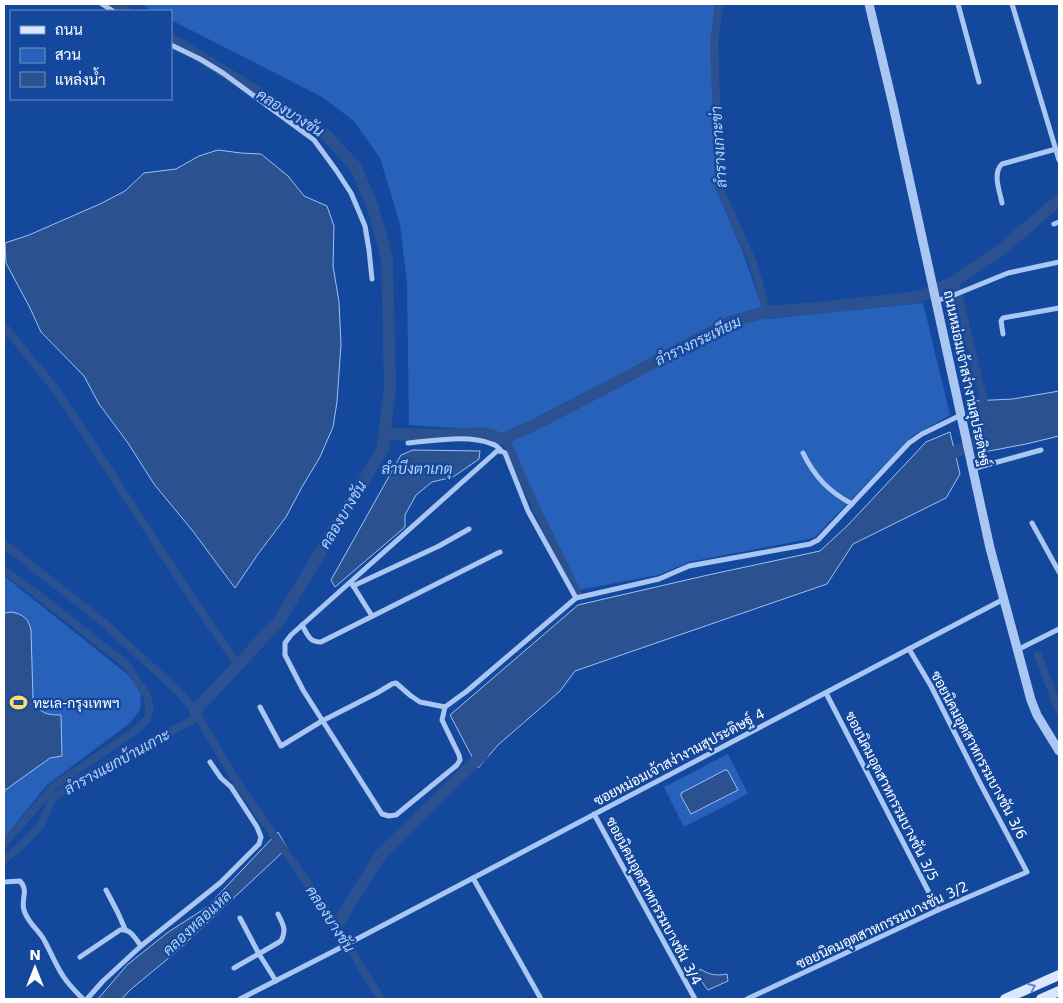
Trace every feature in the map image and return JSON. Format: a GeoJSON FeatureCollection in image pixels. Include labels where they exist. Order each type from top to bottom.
{"type":"FeatureCollection","features":[{"type":"Feature","properties":{"kind":"main road"},"geometry":{"type":"LineString","coordinates":[[1005,999],[1059,975]]}},
{"type":"Feature","properties":{"kind":"main road"},"geometry":{"type":"LineString","coordinates":[[1041,999],[1059,991]]}},
{"type":"Feature","properties":{"kind":"street","name":"ถนนหม่อมเจ้าสง่างามสุประดิษฐ์"},"geometry":{"type":"LineString","coordinates":[[869,4],[990,548],[1031,700],[1037,716],[1059,751]]}},
{"type":"Feature","properties":{"kind":"street"},"geometry":{"type":"LineString","coordinates":[[958,4],[979,82]]}},
{"type":"Feature","properties":{"kind":"street"},"geometry":{"type":"LineString","coordinates":[[1012,4],[1059,160]]}},
{"type":"Feature","properties":{"kind":"street"},"geometry":{"type":"LineString","coordinates":[[172,45],[223,73],[314,140],[351,193],[360,214],[365,226],[372,279]]}},
{"type":"Feature","properties":{"kind":"street"},"geometry":{"type":"LineString","coordinates":[[1002,203],[997,173],[998,168],[1002,164],[1056,149]]}},
{"type":"Feature","properties":{"kind":"street"},"geometry":{"type":"LineString","coordinates":[[935,299],[954,295],[1008,273],[1059,262]]}},
{"type":"Feature","properties":{"kind":"street"},"geometry":{"type":"LineString","coordinates":[[1003,334],[1000,321],[1003,318],[1059,308]]}},
{"type":"Feature","properties":{"kind":"street"},"geometry":{"type":"LineString","coordinates":[[501,451],[497,451],[482,464],[285,643],[285,655],[303,690],[382,814],[396,815],[460,760],[442,720],[445,707],[467,691],[576,598],[659,579],[689,566],[810,544],[818,540],[909,443],[922,434],[961,415]]}},
{"type":"Feature","properties":{"kind":"street"},"geometry":{"type":"LineString","coordinates":[[408,443],[461,439],[477,440],[496,446],[505,454],[528,511],[576,598]]}},
{"type":"Feature","properties":{"kind":"street"},"geometry":{"type":"LineString","coordinates":[[972,466],[1041,450]]}},
{"type":"Feature","properties":{"kind":"street"},"geometry":{"type":"LineString","coordinates":[[803,453],[824,484],[838,496],[852,504]]}},
{"type":"Feature","properties":{"kind":"street"},"geometry":{"type":"LineString","coordinates":[[1032,523],[1059,572]]}},
{"type":"Feature","properties":{"kind":"street"},"geometry":{"type":"LineString","coordinates":[[352,584],[439,546],[469,529]]}},
{"type":"Feature","properties":{"kind":"street"},"geometry":{"type":"LineString","coordinates":[[302,626],[311,640],[321,642],[500,552]]}},
{"type":"Feature","properties":{"kind":"street"},"geometry":{"type":"LineString","coordinates":[[352,584],[372,616]]}},
{"type":"Feature","properties":{"kind":"street","name":"ซอยหม่อมเจ้าสง่างามสุประดิษฐ์ 4"},"geometry":{"type":"LineString","coordinates":[[240,999],[1004,599]]}},
{"type":"Feature","properties":{"kind":"street"},"geometry":{"type":"LineString","coordinates":[[1017,650],[1059,629]]}},
{"type":"Feature","properties":{"kind":"street","name":"ซอยนิคมอุตสาหกรรมบางชัน 3/6"},"geometry":{"type":"LineString","coordinates":[[909,649],[931,686],[1027,872]]}},
{"type":"Feature","properties":{"kind":"street"},"geometry":{"type":"LineString","coordinates":[[260,707],[281,746],[322,721],[396,683],[420,702],[445,707]]}},
{"type":"Feature","properties":{"kind":"street","name":"ซอยนิคมอุตสาหกรรมบางชัน 3/5"},"geometry":{"type":"LineString","coordinates":[[826,693],[938,910]]}},
{"type":"Feature","properties":{"kind":"street"},"geometry":{"type":"LineString","coordinates":[[88,999],[103,981],[141,946],[220,884],[259,844],[261,837],[257,827],[230,787],[210,762]]}},
{"type":"Feature","properties":{"kind":"street","name":"ซอยนิคมอุตสาหกรรมบางชัน 3/4"},"geometry":{"type":"LineString","coordinates":[[594,814],[694,999]]}},
{"type":"Feature","properties":{"kind":"street","name":"ซอยนิคมอุตสาหกรรมบางชัน 3/2"},"geometry":{"type":"LineString","coordinates":[[747,999],[938,910],[1027,872]]}},
{"type":"Feature","properties":{"kind":"street"},"geometry":{"type":"LineString","coordinates":[[473,878],[541,999]]}},
{"type":"Feature","properties":{"kind":"street"},"geometry":{"type":"LineString","coordinates":[[4,882],[20,881],[23,884],[25,888],[22,901],[24,912],[42,937],[64,977],[83,999]]}},
{"type":"Feature","properties":{"kind":"street"},"geometry":{"type":"LineString","coordinates":[[106,890],[125,929],[141,946]]}},
{"type":"Feature","properties":{"kind":"street"},"geometry":{"type":"LineString","coordinates":[[234,968],[282,941],[284,929],[278,914]]}},
{"type":"Feature","properties":{"kind":"street"},"geometry":{"type":"LineString","coordinates":[[240,918],[276,981]]}},
{"type":"Feature","properties":{"kind":"street"},"geometry":{"type":"LineString","coordinates":[[80,957],[120,930],[125,929]]}},
{"type":"Feature","properties":{"kind":"green space"},"geometry":{"type":"Polygon","coordinates":[[[715,4],[711,42],[714,91],[715,187],[742,250],[766,319],[923,303],[950,415],[911,437],[814,538],[689,562],[658,575],[574,591],[527,494],[506,444],[487,430],[409,425],[407,284],[400,224],[380,158],[354,121],[322,97],[172,21],[172,10],[152,10],[142,5],[715,4]]]}},
{"type":"Feature","properties":{"kind":"green space"},"geometry":{"type":"Polygon","coordinates":[[[4,576],[127,674],[141,691],[140,710],[130,723],[47,785],[4,838],[4,576]]]}},
{"type":"Feature","properties":{"kind":"green space"},"geometry":{"type":"Polygon","coordinates":[[[728,754],[748,794],[684,827],[664,787],[728,754]],[[728,771],[692,813],[738,790],[728,771]]]}},
{"type":"Feature","properties":{"kind":"water"},"geometry":{"type":"Polygon","coordinates":[[[218,150],[261,154],[288,176],[304,196],[327,206],[334,226],[333,266],[339,302],[341,344],[337,402],[333,427],[320,457],[286,517],[235,588],[192,530],[154,484],[128,443],[99,404],[84,376],[41,332],[6,263],[5,243],[29,235],[100,204],[125,191],[144,173],[176,169],[199,156],[218,150]]]}},
{"type":"Feature","properties":{"kind":"water"},"geometry":{"type":"Polygon","coordinates":[[[1059,391],[1059,436],[984,452],[972,401],[1013,399],[1059,391]]]}},
{"type":"Feature","properties":{"kind":"water"},"geometry":{"type":"Polygon","coordinates":[[[950,432],[960,474],[946,498],[853,544],[827,584],[575,671],[560,691],[498,745],[478,768],[450,715],[578,605],[820,551],[848,525],[926,442],[950,432]]]}},
{"type":"Feature","properties":{"kind":"water","name":"ลำบึงตาเกตุ"},"geometry":{"type":"Polygon","coordinates":[[[413,450],[480,451],[479,459],[453,477],[432,482],[416,495],[405,515],[405,527],[335,587],[331,580],[401,455],[413,450]]]}},
{"type":"Feature","properties":{"kind":"water","name":"ทะเล-กรุงเทพฯ"},"geometry":{"type":"Polygon","coordinates":[[[4,613],[20,614],[25,618],[31,630],[33,699],[44,712],[61,715],[62,756],[50,758],[4,791],[4,613]]]}},
{"type":"Feature","properties":{"kind":"water"},"geometry":{"type":"Polygon","coordinates":[[[725,770],[728,771],[738,790],[691,814],[681,793],[725,770]]]}},
{"type":"Feature","properties":{"kind":"water","name":"คลองหลอแหล"},"geometry":{"type":"Polygon","coordinates":[[[278,832],[287,848],[176,952],[130,990],[122,999],[98,999],[127,965],[167,933],[207,907],[278,832]]]}},
{"type":"Feature","properties":{"kind":"water"},"geometry":{"type":"Polygon","coordinates":[[[700,969],[707,973],[727,974],[728,981],[708,990],[701,979],[700,969]]]}},
{"type":"Feature","properties":{"kind":"waterway","name":"คลองบางชัน"},"geometry":{"type":"LineString","coordinates":[[112,4],[123,10]]}},
{"type":"Feature","properties":{"kind":"waterway","name":"ลำรางเกาะข่า"},"geometry":{"type":"LineString","coordinates":[[719,4],[714,42],[719,187],[753,263],[767,312]]}},
{"type":"Feature","properties":{"kind":"waterway","name":"คลองบางชัน"},"geometry":{"type":"LineString","coordinates":[[172,40],[326,135],[356,167],[372,205],[387,258],[390,386],[383,448],[279,621],[195,711]]}},
{"type":"Feature","properties":{"kind":"waterway","name":"ลำรางกระเทียม"},"geometry":{"type":"LineString","coordinates":[[384,434],[449,435],[483,433],[506,440],[511,435],[602,390],[732,321],[767,312],[919,297],[955,281],[1002,249],[1059,200]]}},
{"type":"Feature","properties":{"kind":"waterway"},"geometry":{"type":"LineString","coordinates":[[955,281],[986,411]]}},
{"type":"Feature","properties":{"kind":"waterway"},"geometry":{"type":"LineString","coordinates":[[4,326],[56,390],[238,665]]}},
{"type":"Feature","properties":{"kind":"waterway"},"geometry":{"type":"LineString","coordinates":[[940,461],[946,456],[996,434]]}},
{"type":"Feature","properties":{"kind":"waterway"},"geometry":{"type":"LineString","coordinates":[[506,440],[578,594]]}},
{"type":"Feature","properties":{"kind":"waterway","name":"คลองบางชัน"},"geometry":{"type":"LineString","coordinates":[[4,544],[103,622],[179,692],[195,711],[234,778],[331,917],[381,999]]}},
{"type":"Feature","properties":{"kind":"waterway"},"geometry":{"type":"LineString","coordinates":[[4,570],[127,665],[147,696],[150,709],[147,720],[132,733],[55,785],[4,844]]}},
{"type":"Feature","properties":{"kind":"waterway"},"geometry":{"type":"LineString","coordinates":[[1038,655],[1059,710]]}},
{"type":"Feature","properties":{"kind":"waterway","name":"ลำรางแยกบ้านเกาะ"},"geometry":{"type":"LineString","coordinates":[[4,860],[41,825],[52,799],[80,779],[199,717]]}},
{"type":"Feature","properties":{"kind":"waterway"},"geometry":{"type":"LineString","coordinates":[[336,926],[381,854],[482,755],[485,749]]}},
{"type":"Feature","properties":{"kind":"place","name":"ทะเล-กรุงเทพฯ"},"geometry":{"type":"Point","coordinates":[19,703]}}]}
